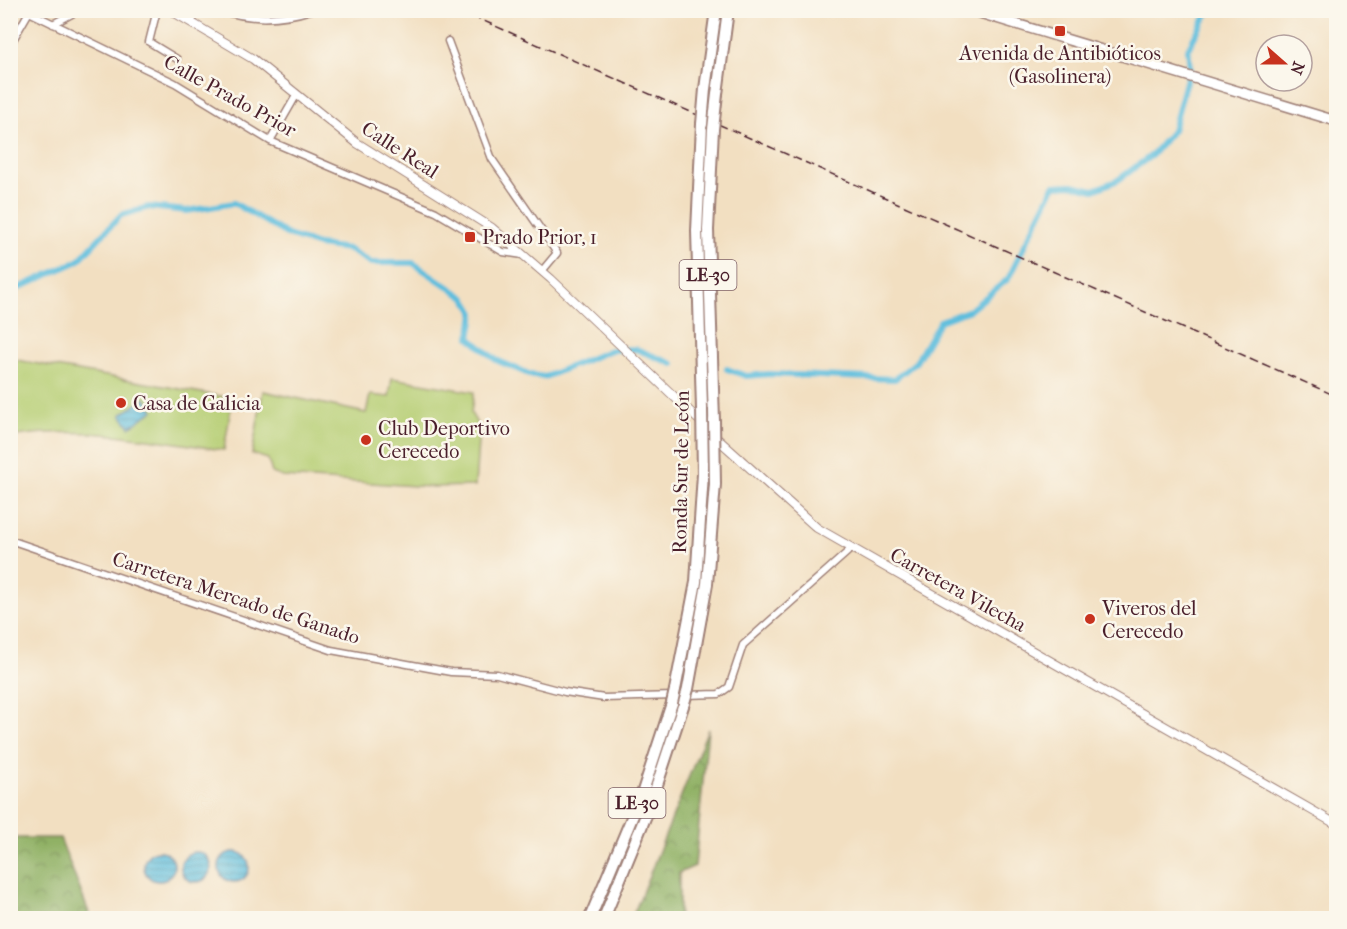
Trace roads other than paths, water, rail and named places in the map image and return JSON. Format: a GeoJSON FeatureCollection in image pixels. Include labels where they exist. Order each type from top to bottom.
{"type":"FeatureCollection","features":[{"type":"Feature","properties":{"kind":"highway","name":"Ronda Sur de León"},"geometry":{"type":"LineString","coordinates":[[588,918],[643,791],[672,703],[696,582],[703,474],[697,231],[705,89],[716,10]]}},
{"type":"Feature","properties":{"kind":"highway","name":"Ronda Sur de León"},"geometry":{"type":"LineString","coordinates":[[604,918],[651,803],[684,703],[707,584],[715,484],[708,230],[713,129],[728,10]]}},
{"type":"Feature","properties":{"kind":"highway"},"geometry":{"type":"LineString","coordinates":[[609,918],[643,834],[651,803]]}},
{"type":"Feature","properties":{"kind":"main road"},"geometry":{"type":"LineString","coordinates":[[970,10],[1336,122]]}},
{"type":"Feature","properties":{"kind":"street"},"geometry":{"type":"LineString","coordinates":[[53,24],[79,10]]}},
{"type":"Feature","properties":{"kind":"street"},"geometry":{"type":"LineString","coordinates":[[157,10],[149,42],[177,59]]}},
{"type":"Feature","properties":{"kind":"street","name":"Calle Real"},"geometry":{"type":"LineString","coordinates":[[170,10],[253,59],[357,143],[504,237],[603,329]]}},
{"type":"Feature","properties":{"kind":"street"},"geometry":{"type":"LineString","coordinates":[[190,22],[200,10]]}},
{"type":"Feature","properties":{"kind":"street"},"geometry":{"type":"LineString","coordinates":[[219,10],[239,17],[284,19],[311,10]]}},
{"type":"Feature","properties":{"kind":"street"},"geometry":{"type":"LineString","coordinates":[[10,45],[27,11]]}},
{"type":"Feature","properties":{"kind":"street","name":"Calle Prado Prior"},"geometry":{"type":"LineString","coordinates":[[27,11],[174,83],[270,141],[410,200],[503,252],[524,255]]}},
{"type":"Feature","properties":{"kind":"street"},"geometry":{"type":"LineString","coordinates":[[448,41],[492,159],[557,253],[542,271]]}},
{"type":"Feature","properties":{"kind":"street"},"geometry":{"type":"LineString","coordinates":[[270,141],[297,94]]}},
{"type":"Feature","properties":{"kind":"street"},"geometry":{"type":"LineString","coordinates":[[484,240],[496,244],[504,237]]}},
{"type":"Feature","properties":{"kind":"street"},"geometry":{"type":"LineString","coordinates":[[503,252],[512,244]]}},
{"type":"Feature","properties":{"kind":"street","name":"Carretera Vilecha"},"geometry":{"type":"LineString","coordinates":[[603,329],[796,513],[851,549],[1336,824]]}},
{"type":"Feature","properties":{"kind":"street","name":"Carretera Mercado de Ganado"},"geometry":{"type":"LineString","coordinates":[[10,540],[331,650],[451,672],[497,674],[565,692],[604,698],[719,694],[729,687],[734,679],[738,655],[743,645],[851,549]]}},
{"type":"Feature","properties":{"kind":"water"},"geometry":{"type":"Polygon","coordinates":[[[145,398],[154,410],[130,427],[121,415],[145,398]]]}},
{"type":"Feature","properties":{"kind":"water"},"geometry":{"type":"Polygon","coordinates":[[[159,851],[170,855],[174,866],[170,877],[159,881],[148,877],[144,866],[148,855],[159,851]]]}},
{"type":"Feature","properties":{"kind":"water"},"geometry":{"type":"Polygon","coordinates":[[[196,852],[207,856],[211,867],[207,878],[196,882],[185,878],[181,867],[185,856],[196,852]]]}},
{"type":"Feature","properties":{"kind":"water"},"geometry":{"type":"Polygon","coordinates":[[[234,852],[245,856],[249,867],[245,878],[234,882],[223,878],[219,867],[223,856],[234,852]]]}},
{"type":"Feature","properties":{"kind":"waterway"},"geometry":{"type":"LineString","coordinates":[[727,369],[746,376],[770,374],[895,379],[916,362],[940,321],[970,310],[1008,279],[1054,186],[1072,185],[1094,190],[1118,180],[1152,155],[1173,130],[1190,67],[1188,49],[1209,10]]}},
{"type":"Feature","properties":{"kind":"waterway"},"geometry":{"type":"LineString","coordinates":[[10,292],[78,261],[121,215],[149,207],[187,211],[234,203],[288,235],[318,245],[348,249],[371,263],[413,263],[465,298],[474,313],[470,338],[496,360],[531,375],[545,377],[611,350],[636,349],[673,364]]}},
{"type":"Feature","properties":{"kind":"railway"},"geometry":{"type":"LineString","coordinates":[[459,10],[1336,396]]}},
{"type":"Feature","properties":{"kind":"place","name":"Avenida de Antibióticos (Gasolinera)"},"geometry":{"type":"Point","coordinates":[1060,31]}},
{"type":"Feature","properties":{"kind":"place","name":"Prado Prior, 1"},"geometry":{"type":"Point","coordinates":[470,237]}},
{"type":"Feature","properties":{"kind":"place","name":"Casa de Galicia"},"geometry":{"type":"Point","coordinates":[121,403]}},
{"type":"Feature","properties":{"kind":"place","name":"Club Deportivo Cerecedo"},"geometry":{"type":"Point","coordinates":[366,440]}},
{"type":"Feature","properties":{"kind":"place","name":"Viveros del Cerecedo"},"geometry":{"type":"Point","coordinates":[1090,619]}}]}
